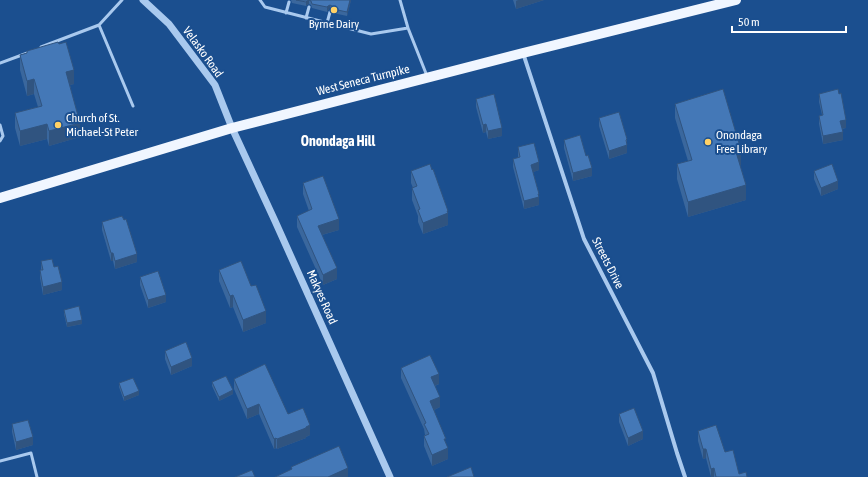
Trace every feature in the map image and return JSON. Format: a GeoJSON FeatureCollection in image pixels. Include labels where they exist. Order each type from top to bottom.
{"type":"FeatureCollection","features":[{"type":"Feature","properties":{"kind":"main road","name":"West Seneca Turnpike"},"geometry":{"type":"LineString","coordinates":[[0,198],[232,128],[427,77],[736,0]]}},
{"type":"Feature","properties":{"kind":"street","name":"Velasko Road"},"geometry":{"type":"LineString","coordinates":[[143,0],[169,24],[215,85],[232,128]]}},
{"type":"Feature","properties":{"kind":"street","name":"Streets Drive"},"geometry":{"type":"LineString","coordinates":[[523,53],[584,239],[653,373],[685,477]]}},
{"type":"Feature","properties":{"kind":"street","name":"Makyes Road"},"geometry":{"type":"LineString","coordinates":[[232,128],[279,228],[390,477]]}},
{"type":"Feature","properties":{"kind":"lane"},"geometry":{"type":"LineString","coordinates":[[0,63],[99,25],[122,0]]}},
{"type":"Feature","properties":{"kind":"lane"},"geometry":{"type":"LineString","coordinates":[[260,0],[265,7],[371,34],[408,28]]}},
{"type":"Feature","properties":{"kind":"lane"},"geometry":{"type":"LineString","coordinates":[[400,0],[408,28],[427,77]]}},
{"type":"Feature","properties":{"kind":"lane"},"geometry":{"type":"LineString","coordinates":[[286,13],[288,2]]}},
{"type":"Feature","properties":{"kind":"lane"},"geometry":{"type":"LineString","coordinates":[[306,18],[309,7]]}},
{"type":"Feature","properties":{"kind":"lane"},"geometry":{"type":"LineString","coordinates":[[327,23],[330,12]]}},
{"type":"Feature","properties":{"kind":"lane"},"geometry":{"type":"LineString","coordinates":[[99,25],[133,106]]}},
{"type":"Feature","properties":{"kind":"lane"},"geometry":{"type":"LineString","coordinates":[[0,125],[3,136],[0,141]]}},
{"type":"Feature","properties":{"kind":"lane"},"geometry":{"type":"LineString","coordinates":[[0,461],[31,453],[37,477]]}},
{"type":"Feature","properties":{"kind":"building"},"geometry":{"type":"Polygon","coordinates":[[[296,0],[309,0],[306,2],[296,0]]]}},
{"type":"Feature","properties":{"kind":"building"},"geometry":{"type":"Polygon","coordinates":[[[309,0],[350,0],[347,12],[333,9],[330,5],[327,7],[312,4],[309,0]]]}},
{"type":"Feature","properties":{"kind":"building"},"geometry":{"type":"Polygon","coordinates":[[[58,42],[59,44],[66,42],[74,70],[66,72],[80,123],[49,131],[47,124],[20,131],[15,113],[42,106],[34,79],[27,81],[20,55],[27,53],[27,51],[58,42]]]}},
{"type":"Feature","properties":{"kind":"building","name":"Onondaga Free Library"},"geometry":{"type":"Polygon","coordinates":[[[723,89],[741,150],[736,152],[746,185],[688,202],[677,164],[692,160],[675,104],[723,89]]]}},
{"type":"Feature","properties":{"kind":"building"},"geometry":{"type":"Polygon","coordinates":[[[838,89],[839,94],[841,93],[846,120],[840,121],[843,132],[823,136],[819,116],[823,115],[819,94],[838,89]]]}},
{"type":"Feature","properties":{"kind":"building"},"geometry":{"type":"Polygon","coordinates":[[[494,94],[502,128],[488,131],[486,124],[483,125],[476,99],[494,94]]]}},
{"type":"Feature","properties":{"kind":"building"},"geometry":{"type":"Polygon","coordinates":[[[619,112],[627,139],[627,145],[609,151],[599,118],[619,112]]]}},
{"type":"Feature","properties":{"kind":"building"},"geometry":{"type":"Polygon","coordinates":[[[580,135],[586,156],[588,155],[592,168],[573,173],[564,140],[580,135]]]}},
{"type":"Feature","properties":{"kind":"building"},"geometry":{"type":"Polygon","coordinates":[[[534,143],[539,162],[531,165],[539,197],[524,201],[513,159],[520,157],[518,147],[534,143]]]}},
{"type":"Feature","properties":{"kind":"building"},"geometry":{"type":"Polygon","coordinates":[[[430,164],[448,213],[423,223],[418,210],[420,209],[412,188],[417,186],[411,171],[430,164]]]}},
{"type":"Feature","properties":{"kind":"building"},"geometry":{"type":"Polygon","coordinates":[[[832,164],[838,181],[821,188],[814,171],[832,164]]]}},
{"type":"Feature","properties":{"kind":"building"},"geometry":{"type":"Polygon","coordinates":[[[323,176],[339,219],[318,226],[337,268],[323,275],[297,216],[312,209],[303,183],[323,176]]]}},
{"type":"Feature","properties":{"kind":"building"},"geometry":{"type":"Polygon","coordinates":[[[122,216],[124,220],[126,219],[137,254],[115,261],[113,253],[111,253],[102,222],[122,216]]]}},
{"type":"Feature","properties":{"kind":"building"},"geometry":{"type":"Polygon","coordinates":[[[52,259],[54,267],[58,266],[62,282],[43,287],[40,270],[43,270],[41,261],[52,259]]]}},
{"type":"Feature","properties":{"kind":"building"},"geometry":{"type":"Polygon","coordinates":[[[241,261],[251,286],[256,285],[266,311],[243,320],[233,295],[230,296],[219,270],[241,261]]]}},
{"type":"Feature","properties":{"kind":"building"},"geometry":{"type":"Polygon","coordinates":[[[158,271],[166,295],[148,300],[140,277],[158,271]]]}},
{"type":"Feature","properties":{"kind":"building"},"geometry":{"type":"Polygon","coordinates":[[[79,306],[82,320],[67,323],[64,310],[79,306]]]}},
{"type":"Feature","properties":{"kind":"building"},"geometry":{"type":"Polygon","coordinates":[[[186,342],[192,358],[171,367],[165,351],[186,342]]]}},
{"type":"Feature","properties":{"kind":"building"},"geometry":{"type":"Polygon","coordinates":[[[430,355],[439,374],[431,377],[440,397],[430,401],[446,439],[444,439],[448,448],[432,455],[424,436],[429,434],[424,424],[426,423],[401,368],[430,355]]]}},
{"type":"Feature","properties":{"kind":"building"},"geometry":{"type":"Polygon","coordinates":[[[265,364],[288,414],[303,408],[310,425],[306,428],[274,439],[259,404],[247,409],[234,379],[265,364]]]}},
{"type":"Feature","properties":{"kind":"building"},"geometry":{"type":"Polygon","coordinates":[[[226,376],[233,390],[219,397],[212,382],[226,376]]]}},
{"type":"Feature","properties":{"kind":"building"},"geometry":{"type":"Polygon","coordinates":[[[133,378],[139,391],[124,397],[119,383],[133,378]]]}},
{"type":"Feature","properties":{"kind":"building"},"geometry":{"type":"Polygon","coordinates":[[[634,408],[643,431],[628,438],[619,414],[634,408]]]}},
{"type":"Feature","properties":{"kind":"building"},"geometry":{"type":"Polygon","coordinates":[[[28,420],[33,437],[16,442],[12,424],[28,420]]]}},
{"type":"Feature","properties":{"kind":"building"},"geometry":{"type":"Polygon","coordinates":[[[716,425],[725,452],[733,450],[739,474],[746,472],[747,477],[716,477],[714,468],[711,469],[706,449],[703,449],[698,431],[716,425]]]}},
{"type":"Feature","properties":{"kind":"building"},"geometry":{"type":"Polygon","coordinates":[[[339,446],[348,468],[328,477],[275,477],[292,469],[291,467],[339,446]]]}},
{"type":"Feature","properties":{"kind":"building"},"geometry":{"type":"Polygon","coordinates":[[[471,467],[474,477],[447,477],[471,467]]]}},
{"type":"Feature","properties":{"kind":"building"},"geometry":{"type":"Polygon","coordinates":[[[252,470],[255,477],[235,477],[252,470]]]}},
{"type":"Feature","properties":{"kind":"place","name":"Byrne Dairy"},"geometry":{"type":"Point","coordinates":[334,10]}},
{"type":"Feature","properties":{"kind":"place","name":"Church of St. Michael-St Peter"},"geometry":{"type":"Point","coordinates":[58,125]}},
{"type":"Feature","properties":{"kind":"place","name":"Onondaga Free Library"},"geometry":{"type":"Point","coordinates":[708,142]}},
{"type":"Feature","properties":{"kind":"district","name":"Onondaga Hill"},"geometry":{"type":"Point","coordinates":[338,141]}}]}
